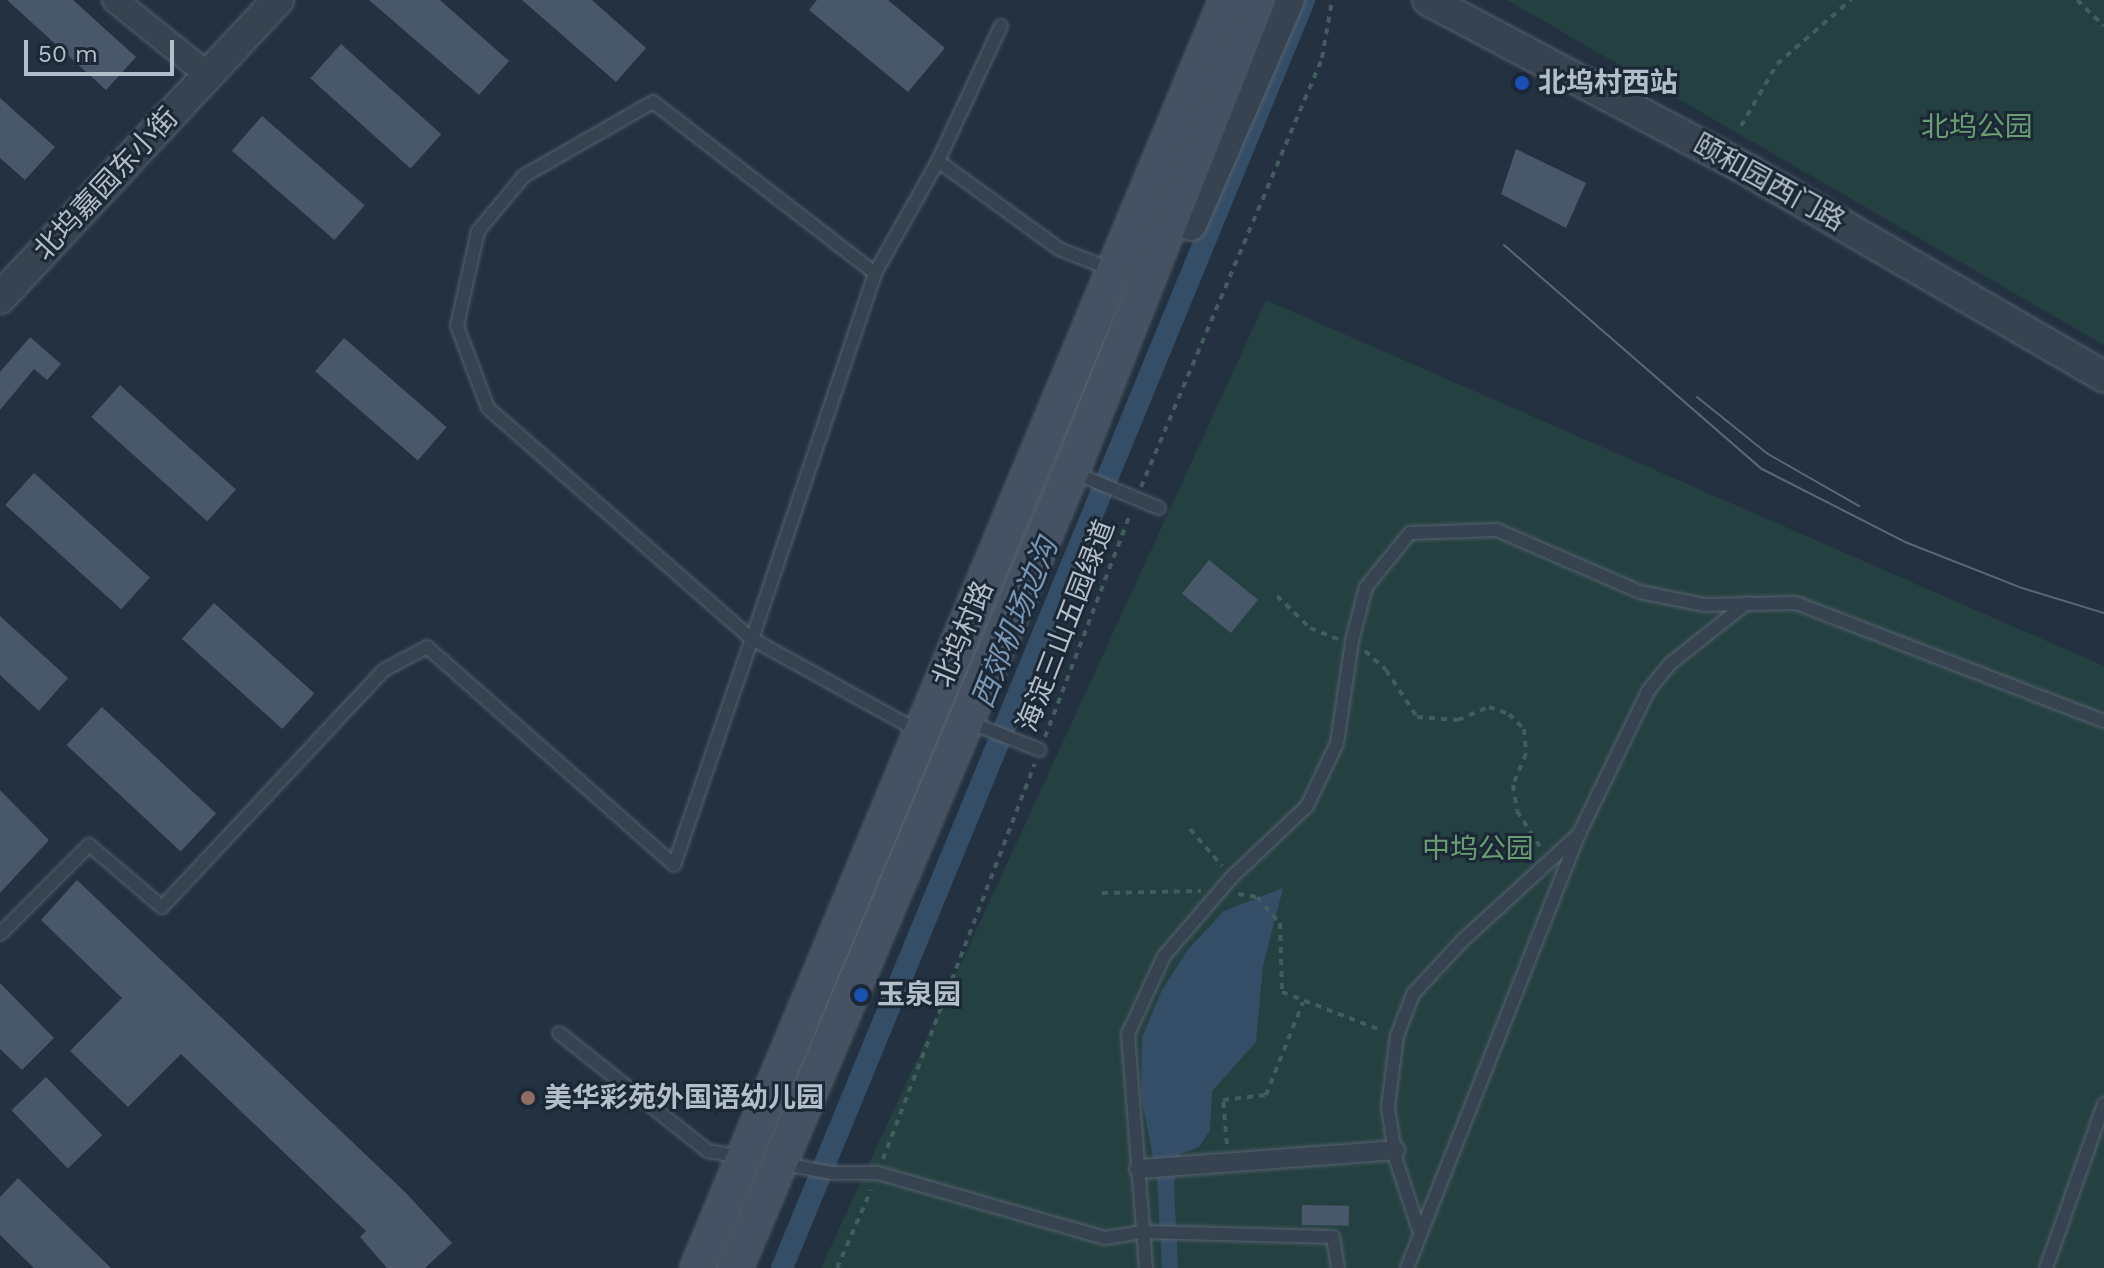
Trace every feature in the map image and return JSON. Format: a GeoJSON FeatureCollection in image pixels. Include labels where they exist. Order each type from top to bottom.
{"type":"FeatureCollection","features":[{"type":"Feature","properties":{"kind":"main road","name":"北坞村路"},"geometry":{"type":"LineString","coordinates":[[735,1268],[922,733],[1227,0]]}},
{"type":"Feature","properties":{"kind":"main road","name":"北坞村路"},"geometry":{"type":"LineString","coordinates":[[698,1268],[772,1162],[978,726],[1081,476],[1158,252],[1258,0]]}},
{"type":"Feature","properties":{"kind":"main road"},"geometry":{"type":"LineString","coordinates":[[1158,252],[1191,225]]}},
{"type":"Feature","properties":{"kind":"street"},"geometry":{"type":"LineString","coordinates":[[115,0],[208,75]]}},
{"type":"Feature","properties":{"kind":"street","name":"北坞嘉园东小街"},"geometry":{"type":"LineString","coordinates":[[0,298],[278,0]]}},
{"type":"Feature","properties":{"kind":"street"},"geometry":{"type":"LineString","coordinates":[[1191,225],[1289,0]]}},
{"type":"Feature","properties":{"kind":"street","name":"颐和园西门路"},"geometry":{"type":"LineString","coordinates":[[1428,0],[1751,172],[2104,377]]}},
{"type":"Feature","properties":{"kind":"street"},"geometry":{"type":"LineString","coordinates":[[1139,1169],[1395,1150]]}},
{"type":"Feature","properties":{"kind":"lane"},"geometry":{"type":"LineString","coordinates":[[0,934],[89,845],[162,907],[384,670],[427,647],[674,865],[875,273],[938,161],[1001,26]]}},
{"type":"Feature","properties":{"kind":"lane"},"geometry":{"type":"LineString","coordinates":[[875,273],[653,102],[524,176],[478,231],[457,326],[488,408],[752,639],[922,733]]}},
{"type":"Feature","properties":{"kind":"lane"},"geometry":{"type":"LineString","coordinates":[[938,161],[1059,249],[1114,271]]}},
{"type":"Feature","properties":{"kind":"lane"},"geometry":{"type":"LineString","coordinates":[[1081,476],[1159,508]]}},
{"type":"Feature","properties":{"kind":"lane"},"geometry":{"type":"LineString","coordinates":[[1146,1268],[1128,1034],[1164,956],[1232,877],[1307,806],[1337,743],[1351,645],[1366,587],[1410,533],[1497,530],[1640,592],[1704,605],[1796,603],[2104,721]]}},
{"type":"Feature","properties":{"kind":"lane"},"geometry":{"type":"LineString","coordinates":[[1407,1268],[1579,834],[1648,691],[1671,663],[1747,603]]}},
{"type":"Feature","properties":{"kind":"lane"},"geometry":{"type":"LineString","coordinates":[[978,726],[1040,750]]}},
{"type":"Feature","properties":{"kind":"lane"},"geometry":{"type":"LineString","coordinates":[[1420,1233],[1395,1150],[1388,1107],[1397,1036],[1413,994],[1462,941],[1579,834]]}},
{"type":"Feature","properties":{"kind":"lane"},"geometry":{"type":"LineString","coordinates":[[559,1033],[708,1151],[832,1173],[878,1173],[1105,1238],[1144,1232],[1333,1237],[1338,1268]]}},
{"type":"Feature","properties":{"kind":"lane"},"geometry":{"type":"LineString","coordinates":[[2046,1268],[2104,1104]]}},
{"type":"Feature","properties":{"kind":"path","name":"海淀三山五园绿道"},"geometry":{"type":"LineString","coordinates":[[837,1268],[878,1173],[1040,750],[1131,496],[1322,58],[1332,0]]}},
{"type":"Feature","properties":{"kind":"path"},"geometry":{"type":"LineString","coordinates":[[1741,126],[1777,64],[1851,0]]}},
{"type":"Feature","properties":{"kind":"path"},"geometry":{"type":"LineString","coordinates":[[2077,0],[2104,26]]}},
{"type":"Feature","properties":{"kind":"path"},"geometry":{"type":"LineString","coordinates":[[1277,596],[1310,628],[1372,654],[1417,717],[1458,720],[1489,707],[1509,714],[1524,729],[1526,754],[1516,769],[1513,785],[1517,811],[1551,860]]}},
{"type":"Feature","properties":{"kind":"path"},"geometry":{"type":"LineString","coordinates":[[1190,829],[1232,877]]}},
{"type":"Feature","properties":{"kind":"path"},"geometry":{"type":"LineString","coordinates":[[1102,893],[1219,891],[1257,897],[1280,923],[1282,992],[1397,1036]]}},
{"type":"Feature","properties":{"kind":"path"},"geometry":{"type":"LineString","coordinates":[[1228,1162],[1223,1100],[1266,1095],[1303,1001]]}},
{"type":"Feature","properties":{"kind":"green space","name":"北坞公园"},"geometry":{"type":"Polygon","coordinates":[[[1507,0],[2104,0],[2104,345],[1507,0]]]}},
{"type":"Feature","properties":{"kind":"green space","name":"中坞公园"},"geometry":{"type":"Polygon","coordinates":[[[1266,300],[2104,666],[2104,1268],[821,1268],[1266,300]]]}},
{"type":"Feature","properties":{"kind":"water"},"geometry":{"type":"Polygon","coordinates":[[[1283,888],[1263,966],[1256,1042],[1212,1091],[1210,1130],[1199,1147],[1180,1154],[1174,1185],[1178,1268],[1162,1268],[1157,1179],[1141,1095],[1142,1037],[1162,990],[1189,948],[1224,911],[1283,888]]]}},
{"type":"Feature","properties":{"kind":"building"},"geometry":{"type":"Polygon","coordinates":[[[7,0],[73,0],[136,57],[106,90],[7,0]]]}},
{"type":"Feature","properties":{"kind":"building"},"geometry":{"type":"Polygon","coordinates":[[[369,0],[440,0],[509,61],[479,95],[369,0]]]}},
{"type":"Feature","properties":{"kind":"building"},"geometry":{"type":"Polygon","coordinates":[[[522,0],[592,0],[646,48],[616,82],[522,0]]]}},
{"type":"Feature","properties":{"kind":"building"},"geometry":{"type":"Polygon","coordinates":[[[817,0],[888,0],[945,48],[908,92],[809,10],[817,0]]]}},
{"type":"Feature","properties":{"kind":"building"},"geometry":{"type":"Polygon","coordinates":[[[341,44],[441,134],[411,169],[310,78],[341,44]]]}},
{"type":"Feature","properties":{"kind":"building"},"geometry":{"type":"Polygon","coordinates":[[[0,98],[55,147],[25,180],[0,158],[0,98]]]}},
{"type":"Feature","properties":{"kind":"building"},"geometry":{"type":"Polygon","coordinates":[[[262,116],[365,205],[334,240],[232,151],[262,116]]]}},
{"type":"Feature","properties":{"kind":"building"},"geometry":{"type":"Polygon","coordinates":[[[1516,149],[1586,183],[1566,228],[1501,194],[1516,149]]]}},
{"type":"Feature","properties":{"kind":"building"},"geometry":{"type":"Polygon","coordinates":[[[30,337],[61,364],[47,380],[34,369],[0,410],[0,372],[30,337]]]}},
{"type":"Feature","properties":{"kind":"building"},"geometry":{"type":"Polygon","coordinates":[[[344,338],[447,427],[418,460],[315,371],[344,338]]]}},
{"type":"Feature","properties":{"kind":"building"},"geometry":{"type":"Polygon","coordinates":[[[120,385],[236,489],[207,521],[91,417],[120,385]]]}},
{"type":"Feature","properties":{"kind":"building"},"geometry":{"type":"Polygon","coordinates":[[[34,473],[150,577],[121,609],[5,505],[34,473]]]}},
{"type":"Feature","properties":{"kind":"building"},"geometry":{"type":"Polygon","coordinates":[[[1209,560],[1258,600],[1231,633],[1182,593],[1209,560]]]}},
{"type":"Feature","properties":{"kind":"building"},"geometry":{"type":"Polygon","coordinates":[[[214,603],[314,693],[282,729],[182,639],[214,603]]]}},
{"type":"Feature","properties":{"kind":"building"},"geometry":{"type":"Polygon","coordinates":[[[0,616],[68,678],[39,711],[0,675],[0,616]]]}},
{"type":"Feature","properties":{"kind":"building"},"geometry":{"type":"Polygon","coordinates":[[[102,707],[216,813],[181,851],[67,745],[102,707]]]}},
{"type":"Feature","properties":{"kind":"building"},"geometry":{"type":"Polygon","coordinates":[[[0,790],[49,840],[0,893],[0,790]]]}},
{"type":"Feature","properties":{"kind":"building"},"geometry":{"type":"Polygon","coordinates":[[[77,880],[406,1193],[452,1243],[425,1268],[387,1268],[360,1237],[366,1231],[181,1054],[128,1107],[70,1051],[122,998],[41,920],[77,880]]]}},
{"type":"Feature","properties":{"kind":"building"},"geometry":{"type":"Polygon","coordinates":[[[0,983],[54,1038],[22,1070],[0,1049],[0,983]]]}},
{"type":"Feature","properties":{"kind":"building"},"geometry":{"type":"Polygon","coordinates":[[[46,1077],[102,1135],[68,1169],[11,1110],[46,1077]]]}},
{"type":"Feature","properties":{"kind":"building"},"geometry":{"type":"Polygon","coordinates":[[[18,1178],[111,1268],[34,1268],[0,1235],[0,1197],[18,1178]]]}},
{"type":"Feature","properties":{"kind":"building"},"geometry":{"type":"Polygon","coordinates":[[[1302,1205],[1349,1206],[1349,1226],[1302,1225],[1302,1205]]]}},
{"type":"Feature","properties":{"kind":"waterway","name":"西郊机场边沟"},"geometry":{"type":"LineString","coordinates":[[782,1268],[1304,0]]}},
{"type":"Feature","properties":{"kind":"tram line"},"geometry":{"type":"LineString","coordinates":[[1504,245],[1762,469],[1905,542],[2022,588],[2104,613]]}},
{"type":"Feature","properties":{"kind":"tram line"},"geometry":{"type":"LineString","coordinates":[[1697,397],[1768,454],[1859,506]]}},
{"type":"Feature","properties":{"kind":"place","name":"北坞村西站"},"geometry":{"type":"Point","coordinates":[1522,83]}},
{"type":"Feature","properties":{"kind":"place","name":"玉泉园"},"geometry":{"type":"Point","coordinates":[861,995]}},
{"type":"Feature","properties":{"kind":"place","name":"美华彩苑外国语幼儿园"},"geometry":{"type":"Point","coordinates":[528,1098]}}]}
